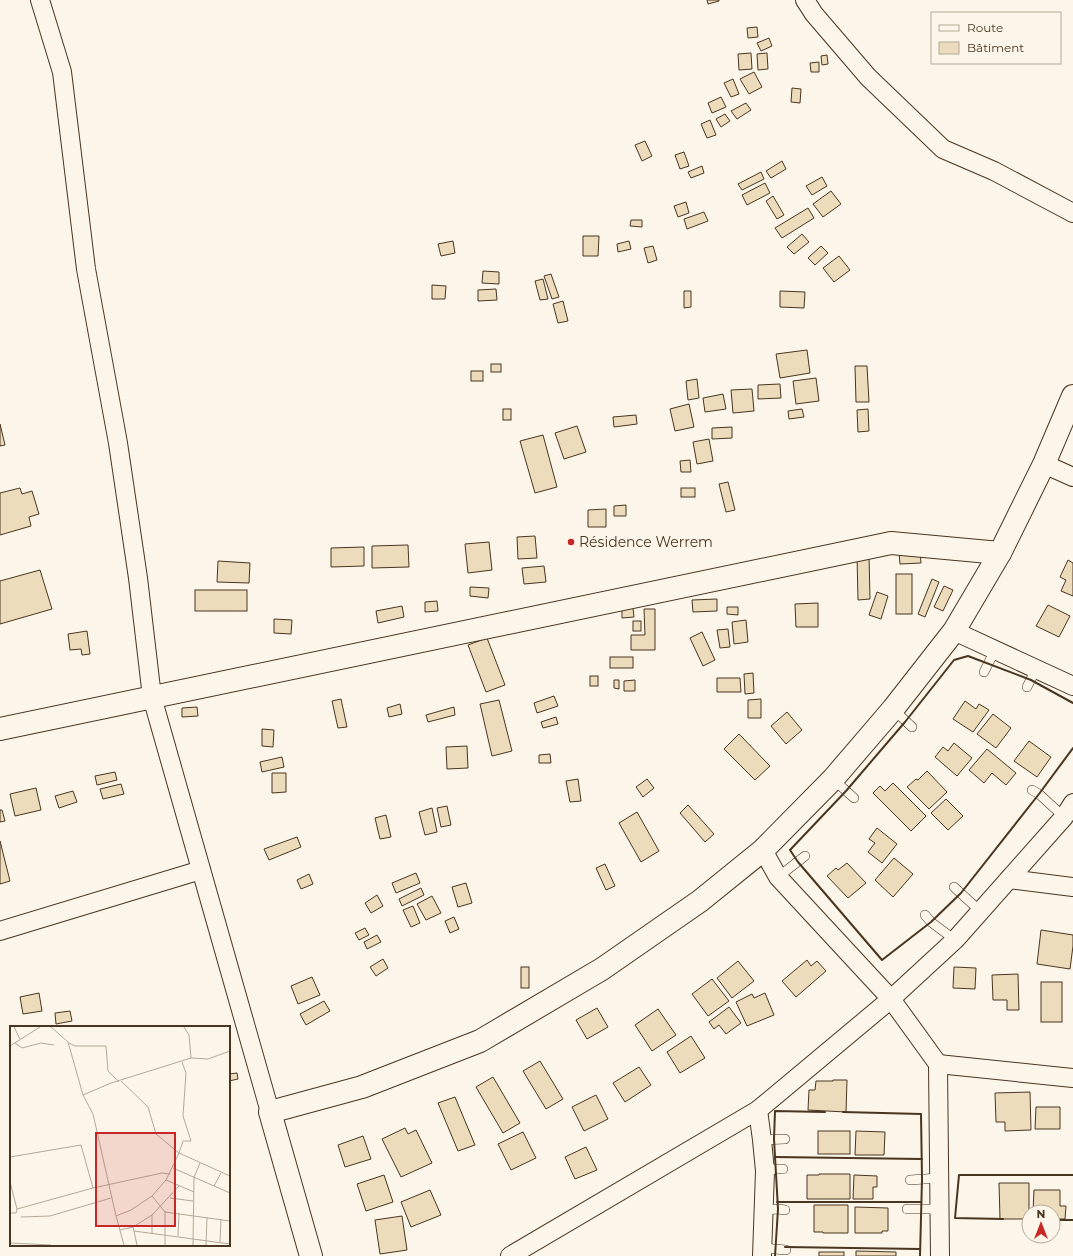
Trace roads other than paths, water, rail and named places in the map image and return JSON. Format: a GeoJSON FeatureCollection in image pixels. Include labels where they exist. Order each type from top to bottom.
{"type":"FeatureCollection","features":[{"type":"Feature","properties":{"kind":"street"},"geometry":{"type":"LineString","coordinates":[[40,0],[62,72],[86,269],[118,443],[138,578],[152,697],[311,1256]]}},
{"type":"Feature","properties":{"kind":"street"},"geometry":{"type":"LineString","coordinates":[[805,0],[814,14],[868,77],[943,149],[994,171],[1073,213]]}},
{"type":"Feature","properties":{"kind":"street"},"geometry":{"type":"LineString","coordinates":[[270,1112],[362,1087],[480,1041],[602,969],[700,901],[763,850],[833,779],[893,709],[954,631],[1000,553],[1044,464],[1073,396]]}},
{"type":"Feature","properties":{"kind":"street"},"geometry":{"type":"LineString","coordinates":[[1044,464],[1073,477]]}},
{"type":"Feature","properties":{"kind":"street"},"geometry":{"type":"LineString","coordinates":[[0,729],[891,543],[1000,553]]}},
{"type":"Feature","properties":{"kind":"street"},"geometry":{"type":"LineString","coordinates":[[954,631],[1073,686]]}},
{"type":"Feature","properties":{"kind":"street"},"geometry":{"type":"LineString","coordinates":[[510,1256],[758,1110],[891,999],[956,940],[1068,810]]}},
{"type":"Feature","properties":{"kind":"street"},"geometry":{"type":"LineString","coordinates":[[763,850],[778,877],[891,999],[938,1064],[940,1256]]}},
{"type":"Feature","properties":{"kind":"street"},"geometry":{"type":"LineString","coordinates":[[0,931],[201,870]]}},
{"type":"Feature","properties":{"kind":"street"},"geometry":{"type":"LineString","coordinates":[[1009,879],[1073,887]]}},
{"type":"Feature","properties":{"kind":"street"},"geometry":{"type":"LineString","coordinates":[[938,1064],[1073,1078]]}},
{"type":"Feature","properties":{"kind":"street"},"geometry":{"type":"LineString","coordinates":[[758,1110],[765,1171],[762,1252]]}},
{"type":"Feature","properties":{"kind":"lane"},"geometry":{"type":"LineString","coordinates":[[984,672],[995,650]]}},
{"type":"Feature","properties":{"kind":"lane"},"geometry":{"type":"LineString","coordinates":[[1027,687],[1036,669]]}},
{"type":"Feature","properties":{"kind":"lane"},"geometry":{"type":"LineString","coordinates":[[893,709],[912,728]]}},
{"type":"Feature","properties":{"kind":"lane"},"geometry":{"type":"LineString","coordinates":[[833,779],[854,798]]}},
{"type":"Feature","properties":{"kind":"lane"},"geometry":{"type":"LineString","coordinates":[[1032,790],[1068,810]]}},
{"type":"Feature","properties":{"kind":"lane"},"geometry":{"type":"LineString","coordinates":[[778,877],[805,856]]}},
{"type":"Feature","properties":{"kind":"lane"},"geometry":{"type":"LineString","coordinates":[[954,887],[980,911]]}},
{"type":"Feature","properties":{"kind":"lane"},"geometry":{"type":"LineString","coordinates":[[925,915],[931,922],[956,940]]}},
{"type":"Feature","properties":{"kind":"lane"},"geometry":{"type":"LineString","coordinates":[[762,1140],[785,1139]]}},
{"type":"Feature","properties":{"kind":"lane"},"geometry":{"type":"LineString","coordinates":[[765,1171],[783,1169]]}},
{"type":"Feature","properties":{"kind":"lane"},"geometry":{"type":"LineString","coordinates":[[910,1180],[939,1178]]}},
{"type":"Feature","properties":{"kind":"lane"},"geometry":{"type":"LineString","coordinates":[[907,1209],[939,1209]]}},
{"type":"Feature","properties":{"kind":"lane"},"geometry":{"type":"LineString","coordinates":[[764,1210],[785,1210]]}},
{"type":"Feature","properties":{"kind":"lane"},"geometry":{"type":"LineString","coordinates":[[762,1252],[786,1250]]}},
{"type":"Feature","properties":{"kind":"place","name":"Résidence Werrem"},"geometry":{"type":"Point","coordinates":[571,542]}}]}
